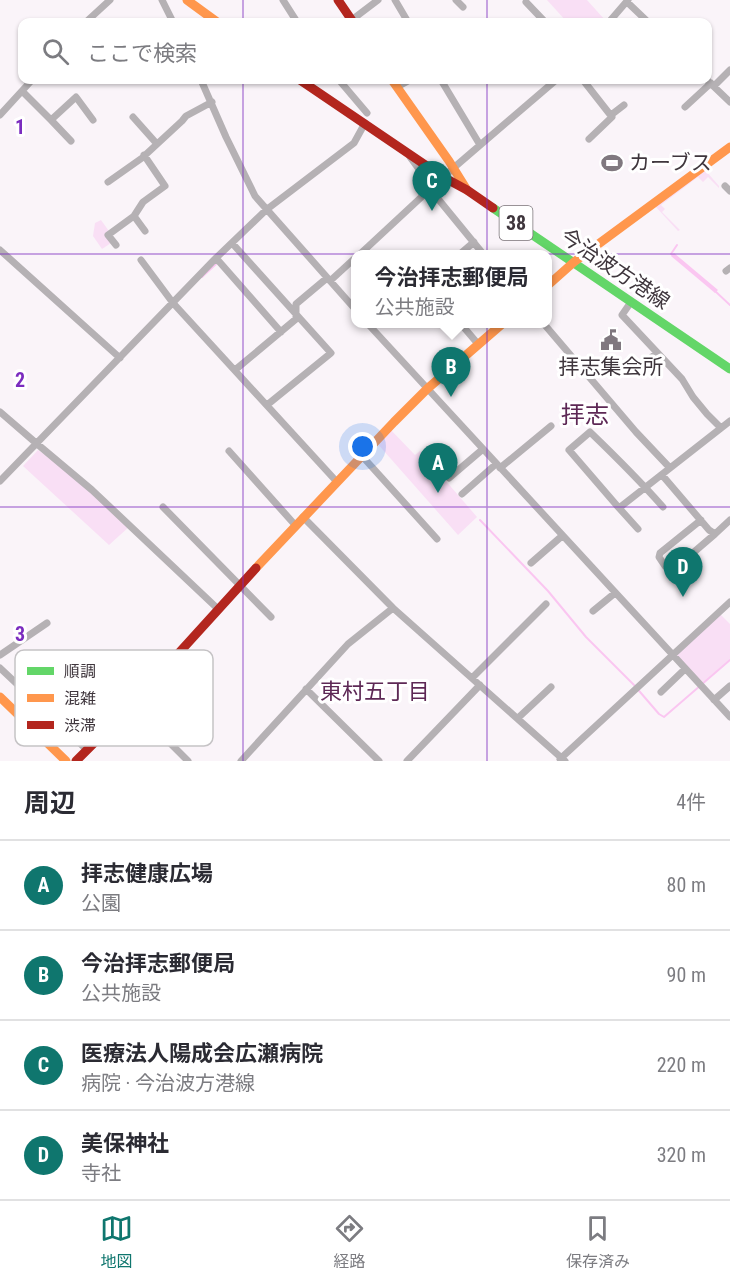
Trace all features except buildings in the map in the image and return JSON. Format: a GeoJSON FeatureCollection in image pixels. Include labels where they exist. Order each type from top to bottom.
{"type":"FeatureCollection","features":[{"type":"Feature","properties":{"kind":"street"},"geometry":{"type":"LineString","coordinates":[[90,18],[110,0]]}},
{"type":"Feature","properties":{"kind":"street"},"geometry":{"type":"LineString","coordinates":[[162,0],[172,18]]}},
{"type":"Feature","properties":{"kind":"street"},"geometry":{"type":"LineString","coordinates":[[187,0],[212,18]]}},
{"type":"Feature","properties":{"kind":"street"},"geometry":{"type":"LineString","coordinates":[[282,0],[294,18]]}},
{"type":"Feature","properties":{"kind":"street"},"geometry":{"type":"LineString","coordinates":[[338,0],[349,18]]}},
{"type":"Feature","properties":{"kind":"street"},"geometry":{"type":"LineString","coordinates":[[356,18],[378,0]]}},
{"type":"Feature","properties":{"kind":"street"},"geometry":{"type":"LineString","coordinates":[[395,0],[406,18]]}},
{"type":"Feature","properties":{"kind":"street"},"geometry":{"type":"LineString","coordinates":[[456,0],[463,7]]}},
{"type":"Feature","properties":{"kind":"street"},"geometry":{"type":"LineString","coordinates":[[613,18],[628,1],[644,18]]}},
{"type":"Feature","properties":{"kind":"street"},"geometry":{"type":"LineString","coordinates":[[526,2],[541,18]]}},
{"type":"Feature","properties":{"kind":"street"},"geometry":{"type":"LineString","coordinates":[[712,82],[730,70]]}},
{"type":"Feature","properties":{"kind":"street"},"geometry":{"type":"LineString","coordinates":[[0,115],[28,84]]}},
{"type":"Feature","properties":{"kind":"street"},"geometry":{"type":"LineString","coordinates":[[203,84],[255,196],[351,305]]}},
{"type":"Feature","properties":{"kind":"street","name":"今治波方港線"},"geometry":{"type":"LineString","coordinates":[[307,84],[366,118],[406,152],[467,190],[730,369]]}},
{"type":"Feature","properties":{"kind":"street"},"geometry":{"type":"LineString","coordinates":[[0,481],[216,258],[266,210],[354,143],[366,118],[342,84]]}},
{"type":"Feature","properties":{"kind":"street"},"geometry":{"type":"LineString","coordinates":[[395,84],[467,190]]}},
{"type":"Feature","properties":{"kind":"street"},"geometry":{"type":"LineString","coordinates":[[443,84],[480,145]]}},
{"type":"Feature","properties":{"kind":"street"},"geometry":{"type":"LineString","coordinates":[[364,250],[443,177],[551,84]]}},
{"type":"Feature","properties":{"kind":"street"},"geometry":{"type":"LineString","coordinates":[[586,84],[611,115]]}},
{"type":"Feature","properties":{"kind":"street"},"geometry":{"type":"LineString","coordinates":[[685,107],[709,84]]}},
{"type":"Feature","properties":{"kind":"street"},"geometry":{"type":"LineString","coordinates":[[711,84],[730,102]]}},
{"type":"Feature","properties":{"kind":"street"},"geometry":{"type":"LineString","coordinates":[[22,91],[70,141]]}},
{"type":"Feature","properties":{"kind":"street"},"geometry":{"type":"LineString","coordinates":[[51,120],[76,97],[93,120]]}},
{"type":"Feature","properties":{"kind":"street"},"geometry":{"type":"LineString","coordinates":[[108,182],[157,144],[186,116],[212,102]]}},
{"type":"Feature","properties":{"kind":"street"},"geometry":{"type":"LineString","coordinates":[[590,139],[612,117],[611,115],[624,105]]}},
{"type":"Feature","properties":{"kind":"street"},"geometry":{"type":"LineString","coordinates":[[133,117],[157,144]]}},
{"type":"Feature","properties":{"kind":"street"},"geometry":{"type":"LineString","coordinates":[[552,282],[574,262],[730,147]]}},
{"type":"Feature","properties":{"kind":"street"},"geometry":{"type":"LineString","coordinates":[[406,152],[480,250]]}},
{"type":"Feature","properties":{"kind":"street"},"geometry":{"type":"LineString","coordinates":[[116,245],[108,235],[134,216],[142,202],[165,186],[144,155]]}},
{"type":"Feature","properties":{"kind":"street"},"geometry":{"type":"LineString","coordinates":[[134,216],[145,231]]}},
{"type":"Feature","properties":{"kind":"street"},"geometry":{"type":"LineString","coordinates":[[465,250],[474,242]]}},
{"type":"Feature","properties":{"kind":"street"},"geometry":{"type":"LineString","coordinates":[[232,243],[331,352],[267,405]]}},
{"type":"Feature","properties":{"kind":"street"},"geometry":{"type":"LineString","coordinates":[[0,250],[120,357]]}},
{"type":"Feature","properties":{"kind":"street"},"geometry":{"type":"LineString","coordinates":[[216,258],[281,332]]}},
{"type":"Feature","properties":{"kind":"street"},"geometry":{"type":"LineString","coordinates":[[141,260],[174,303],[337,482]]}},
{"type":"Feature","properties":{"kind":"street"},"geometry":{"type":"LineString","coordinates":[[235,370],[296,319],[296,304],[351,261]]}},
{"type":"Feature","properties":{"kind":"street"},"geometry":{"type":"LineString","coordinates":[[631,302],[622,315],[682,379],[693,397],[721,428]]}},
{"type":"Feature","properties":{"kind":"street"},"geometry":{"type":"LineString","coordinates":[[372,328],[730,717]]}},
{"type":"Feature","properties":{"kind":"street"},"geometry":{"type":"LineString","coordinates":[[464,328],[478,344]]}},
{"type":"Feature","properties":{"kind":"street"},"geometry":{"type":"LineString","coordinates":[[181,650],[303,517],[427,389],[497,328]]}},
{"type":"Feature","properties":{"kind":"street"},"geometry":{"type":"LineString","coordinates":[[548,328],[636,432],[670,468]]}},
{"type":"Feature","properties":{"kind":"street"},"geometry":{"type":"LineString","coordinates":[[643,364],[657,353]]}},
{"type":"Feature","properties":{"kind":"street"},"geometry":{"type":"LineString","coordinates":[[0,412],[92,490],[218,609]]}},
{"type":"Feature","properties":{"kind":"street"},"geometry":{"type":"LineString","coordinates":[[619,508],[730,421]]}},
{"type":"Feature","properties":{"kind":"street"},"geometry":{"type":"LineString","coordinates":[[462,494],[551,426]]}},
{"type":"Feature","properties":{"kind":"street"},"geometry":{"type":"LineString","coordinates":[[638,529],[569,450],[590,432],[663,507]]}},
{"type":"Feature","properties":{"kind":"street"},"geometry":{"type":"LineString","coordinates":[[449,478],[483,449]]}},
{"type":"Feature","properties":{"kind":"street"},"geometry":{"type":"LineString","coordinates":[[229,451],[296,526]]}},
{"type":"Feature","properties":{"kind":"street"},"geometry":{"type":"LineString","coordinates":[[362,456],[437,539]]}},
{"type":"Feature","properties":{"kind":"street"},"geometry":{"type":"LineString","coordinates":[[662,475],[715,534]]}},
{"type":"Feature","properties":{"kind":"street"},"geometry":{"type":"LineString","coordinates":[[163,507],[271,618]]}},
{"type":"Feature","properties":{"kind":"street"},"geometry":{"type":"LineString","coordinates":[[303,517],[393,608],[518,718],[562,760],[730,602]]}},
{"type":"Feature","properties":{"kind":"street"},"geometry":{"type":"LineString","coordinates":[[701,520],[660,553],[659,557],[664,566],[673,570],[730,520]]}},
{"type":"Feature","properties":{"kind":"street"},"geometry":{"type":"LineString","coordinates":[[531,562],[562,536]]}},
{"type":"Feature","properties":{"kind":"street"},"geometry":{"type":"LineString","coordinates":[[593,611],[615,593]]}},
{"type":"Feature","properties":{"kind":"street"},"geometry":{"type":"LineString","coordinates":[[472,678],[546,604]]}},
{"type":"Feature","properties":{"kind":"street"},"geometry":{"type":"LineString","coordinates":[[241,761],[348,644],[393,608]]}},
{"type":"Feature","properties":{"kind":"street"},"geometry":{"type":"LineString","coordinates":[[0,655],[47,622]]}},
{"type":"Feature","properties":{"kind":"street"},"geometry":{"type":"LineString","coordinates":[[0,668],[15,682]]}},
{"type":"Feature","properties":{"kind":"street"},"geometry":{"type":"LineString","coordinates":[[661,692],[685,669]]}},
{"type":"Feature","properties":{"kind":"street"},"geometry":{"type":"LineString","coordinates":[[407,761],[480,685]]}},
{"type":"Feature","properties":{"kind":"street"},"geometry":{"type":"LineString","coordinates":[[714,700],[730,686]]}},
{"type":"Feature","properties":{"kind":"street"},"geometry":{"type":"LineString","coordinates":[[518,718],[551,687]]}},
{"type":"Feature","properties":{"kind":"street"},"geometry":{"type":"LineString","coordinates":[[306,689],[379,761]]}},
{"type":"Feature","properties":{"kind":"street"},"geometry":{"type":"LineString","coordinates":[[0,697],[15,712]]}},
{"type":"Feature","properties":{"kind":"street"},"geometry":{"type":"LineString","coordinates":[[51,746],[66,761]]}},
{"type":"Feature","properties":{"kind":"street"},"geometry":{"type":"LineString","coordinates":[[83,746],[87,750]]}},
{"type":"Feature","properties":{"kind":"street"},"geometry":{"type":"LineString","coordinates":[[76,761],[91,746]]}},
{"type":"Feature","properties":{"kind":"street"},"geometry":{"type":"LineString","coordinates":[[173,746],[188,761]]}},
{"type":"Feature","properties":{"kind":"shaded area"},"geometry":{"type":"Polygon","coordinates":[[[547,0],[587,0],[603,18],[563,18],[547,0]]]}},
{"type":"Feature","properties":{"kind":"shaded area"},"geometry":{"type":"Polygon","coordinates":[[[704,171],[719,188],[708,177],[703,182],[698,177],[661,205],[665,209],[662,212],[680,230],[678,231],[655,206],[704,171]]]}},
{"type":"Feature","properties":{"kind":"shaded area"},"geometry":{"type":"Polygon","coordinates":[[[101,220],[111,234],[111,243],[102,249],[93,236],[95,223],[101,220]]]}},
{"type":"Feature","properties":{"kind":"shaded area"},"geometry":{"type":"Polygon","coordinates":[[[674,253],[718,290],[715,293],[671,256],[674,253]]]}},
{"type":"Feature","properties":{"kind":"shaded area"},"geometry":{"type":"Polygon","coordinates":[[[389,428],[415,455],[420,451],[477,517],[458,535],[376,442],[389,428]]]}},
{"type":"Feature","properties":{"kind":"shaded area"},"geometry":{"type":"Polygon","coordinates":[[[38,450],[90,487],[130,526],[109,545],[23,466],[38,450]]]}},
{"type":"Feature","properties":{"kind":"shaded area"},"geometry":{"type":"Polygon","coordinates":[[[720,614],[730,624],[730,660],[702,684],[676,656],[720,614]]]}},
{"type":"Feature","properties":{"kind":"waterway"},"geometry":{"type":"LineString","coordinates":[[674,256],[671,254],[677,245]]}},
{"type":"Feature","properties":{"kind":"waterway"},"geometry":{"type":"LineString","coordinates":[[202,277],[216,264]]}},
{"type":"Feature","properties":{"kind":"waterway"},"geometry":{"type":"LineString","coordinates":[[715,291],[730,305]]}},
{"type":"Feature","properties":{"kind":"waterway"},"geometry":{"type":"LineString","coordinates":[[480,520],[548,591],[586,637],[664,717],[730,660]]}},
{"type":"Feature","properties":{"kind":"traffic: fast"},"geometry":{"type":"LineString","coordinates":[[493,208],[730,369]]}},
{"type":"Feature","properties":{"kind":"traffic: slow"},"geometry":{"type":"LineString","coordinates":[[187,0],[212,18]]}},
{"type":"Feature","properties":{"kind":"traffic: slow"},"geometry":{"type":"LineString","coordinates":[[395,84],[467,190]]}},
{"type":"Feature","properties":{"kind":"traffic: slow"},"geometry":{"type":"LineString","coordinates":[[552,282],[574,262],[730,147]]}},
{"type":"Feature","properties":{"kind":"traffic: slow"},"geometry":{"type":"LineString","coordinates":[[256,568],[427,389],[497,328]]}},
{"type":"Feature","properties":{"kind":"traffic: slow"},"geometry":{"type":"LineString","coordinates":[[0,697],[15,712]]}},
{"type":"Feature","properties":{"kind":"traffic: slow"},"geometry":{"type":"LineString","coordinates":[[51,746],[66,761]]}},
{"type":"Feature","properties":{"kind":"traffic: jam"},"geometry":{"type":"LineString","coordinates":[[338,0],[350,18]]}},
{"type":"Feature","properties":{"kind":"traffic: jam"},"geometry":{"type":"LineString","coordinates":[[306,84],[493,208]]}},
{"type":"Feature","properties":{"kind":"traffic: jam"},"geometry":{"type":"LineString","coordinates":[[182,650],[256,568]]}},
{"type":"Feature","properties":{"kind":"traffic: jam"},"geometry":{"type":"LineString","coordinates":[[76,761],[91,746]]}},
{"type":"Feature","properties":{"kind":"place","name":"カーブス"},"geometry":{"type":"Point","coordinates":[612,163]}},
{"type":"Feature","properties":{"kind":"place","name":"医療法人陽成会広瀬病院"},"geometry":{"type":"Point","coordinates":[432,211]}},
{"type":"Feature","properties":{"kind":"place","name":"拝志集会所"},"geometry":{"type":"Point","coordinates":[611,340]}},
{"type":"Feature","properties":{"kind":"place","name":"今治拝志郵便局"},"geometry":{"type":"Point","coordinates":[451,397]}},
{"type":"Feature","properties":{"kind":"place","name":"拝志健康広場"},"geometry":{"type":"Point","coordinates":[438,493]}},
{"type":"Feature","properties":{"kind":"place","name":"美保神社"},"geometry":{"type":"Point","coordinates":[683,597]}},
{"type":"Feature","properties":{"kind":"district","name":"拝志"},"geometry":{"type":"Point","coordinates":[585,415]}},
{"type":"Feature","properties":{"kind":"district","name":"東村五丁目"},"geometry":{"type":"Point","coordinates":[375,691]}}]}
